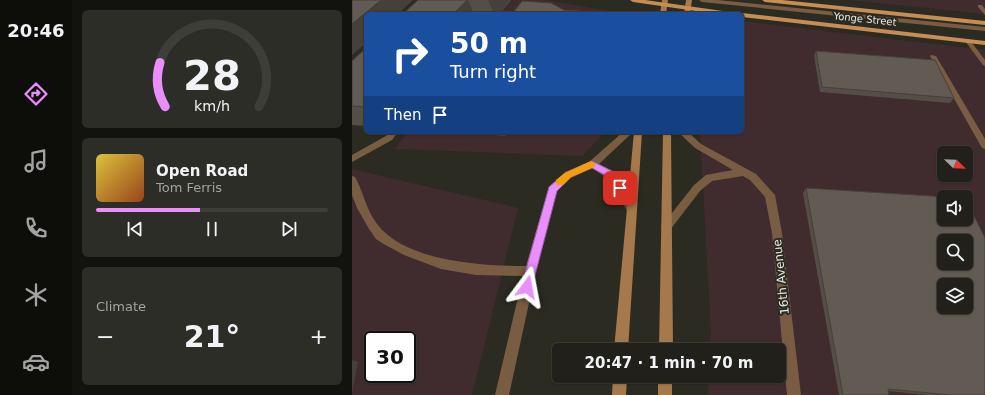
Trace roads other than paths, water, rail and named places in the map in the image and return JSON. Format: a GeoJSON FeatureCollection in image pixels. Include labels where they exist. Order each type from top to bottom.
{"type":"FeatureCollection","features":[{"type":"Feature","properties":{"kind":"main road"},"geometry":{"type":"LineString","coordinates":[[633,0],[688,3],[722,12]]}},
{"type":"Feature","properties":{"kind":"main road","name":"Yonge Street"},"geometry":{"type":"LineString","coordinates":[[765,0],[984,23]]}},
{"type":"Feature","properties":{"kind":"main road"},"geometry":{"type":"LineString","coordinates":[[663,12],[664,2]]}},
{"type":"Feature","properties":{"kind":"main road","name":"Yonge Street"},"geometry":{"type":"LineString","coordinates":[[744,15],[985,42]]}},
{"type":"Feature","properties":{"kind":"main road"},"geometry":{"type":"LineString","coordinates":[[621,343],[638,134]]}},
{"type":"Feature","properties":{"kind":"main road"},"geometry":{"type":"LineString","coordinates":[[666,343],[667,134]]}},
{"type":"Feature","properties":{"kind":"main road"},"geometry":{"type":"LineString","coordinates":[[619,395],[620,383]]}},
{"type":"Feature","properties":{"kind":"main road"},"geometry":{"type":"LineString","coordinates":[[665,383],[665,395]]}},
{"type":"Feature","properties":{"kind":"street"},"geometry":{"type":"LineString","coordinates":[[502,395],[530,271],[552,190],[568,175],[592,164],[627,134]]}},
{"type":"Feature","properties":{"kind":"street","name":"16th Avenue"},"geometry":{"type":"LineString","coordinates":[[684,134],[698,146],[753,177],[770,195],[777,232],[794,395]]}},
{"type":"Feature","properties":{"kind":"street"},"geometry":{"type":"LineString","coordinates":[[592,164],[615,178],[631,208]]}},
{"type":"Feature","properties":{"kind":"street"},"geometry":{"type":"LineString","coordinates":[[666,227],[697,188],[709,178],[744,172]]}},
{"type":"Feature","properties":{"kind":"street"},"geometry":{"type":"LineString","coordinates":[[352,180],[359,203],[378,234],[406,252],[455,267],[500,272],[530,271]]}},
{"type":"Feature","properties":{"kind":"lane"},"geometry":{"type":"LineString","coordinates":[[702,0],[886,20],[896,19],[984,23]]}},
{"type":"Feature","properties":{"kind":"lane"},"geometry":{"type":"LineString","coordinates":[[980,6],[985,13]]}},
{"type":"Feature","properties":{"kind":"lane"},"geometry":{"type":"LineString","coordinates":[[886,20],[898,24],[985,34]]}},
{"type":"Feature","properties":{"kind":"lane"},"geometry":{"type":"LineString","coordinates":[[967,40],[985,64]]}},
{"type":"Feature","properties":{"kind":"lane"},"geometry":{"type":"LineString","coordinates":[[933,56],[985,146]]}},
{"type":"Feature","properties":{"kind":"lane"},"geometry":{"type":"LineString","coordinates":[[352,159],[389,138],[392,134]]}}]}
